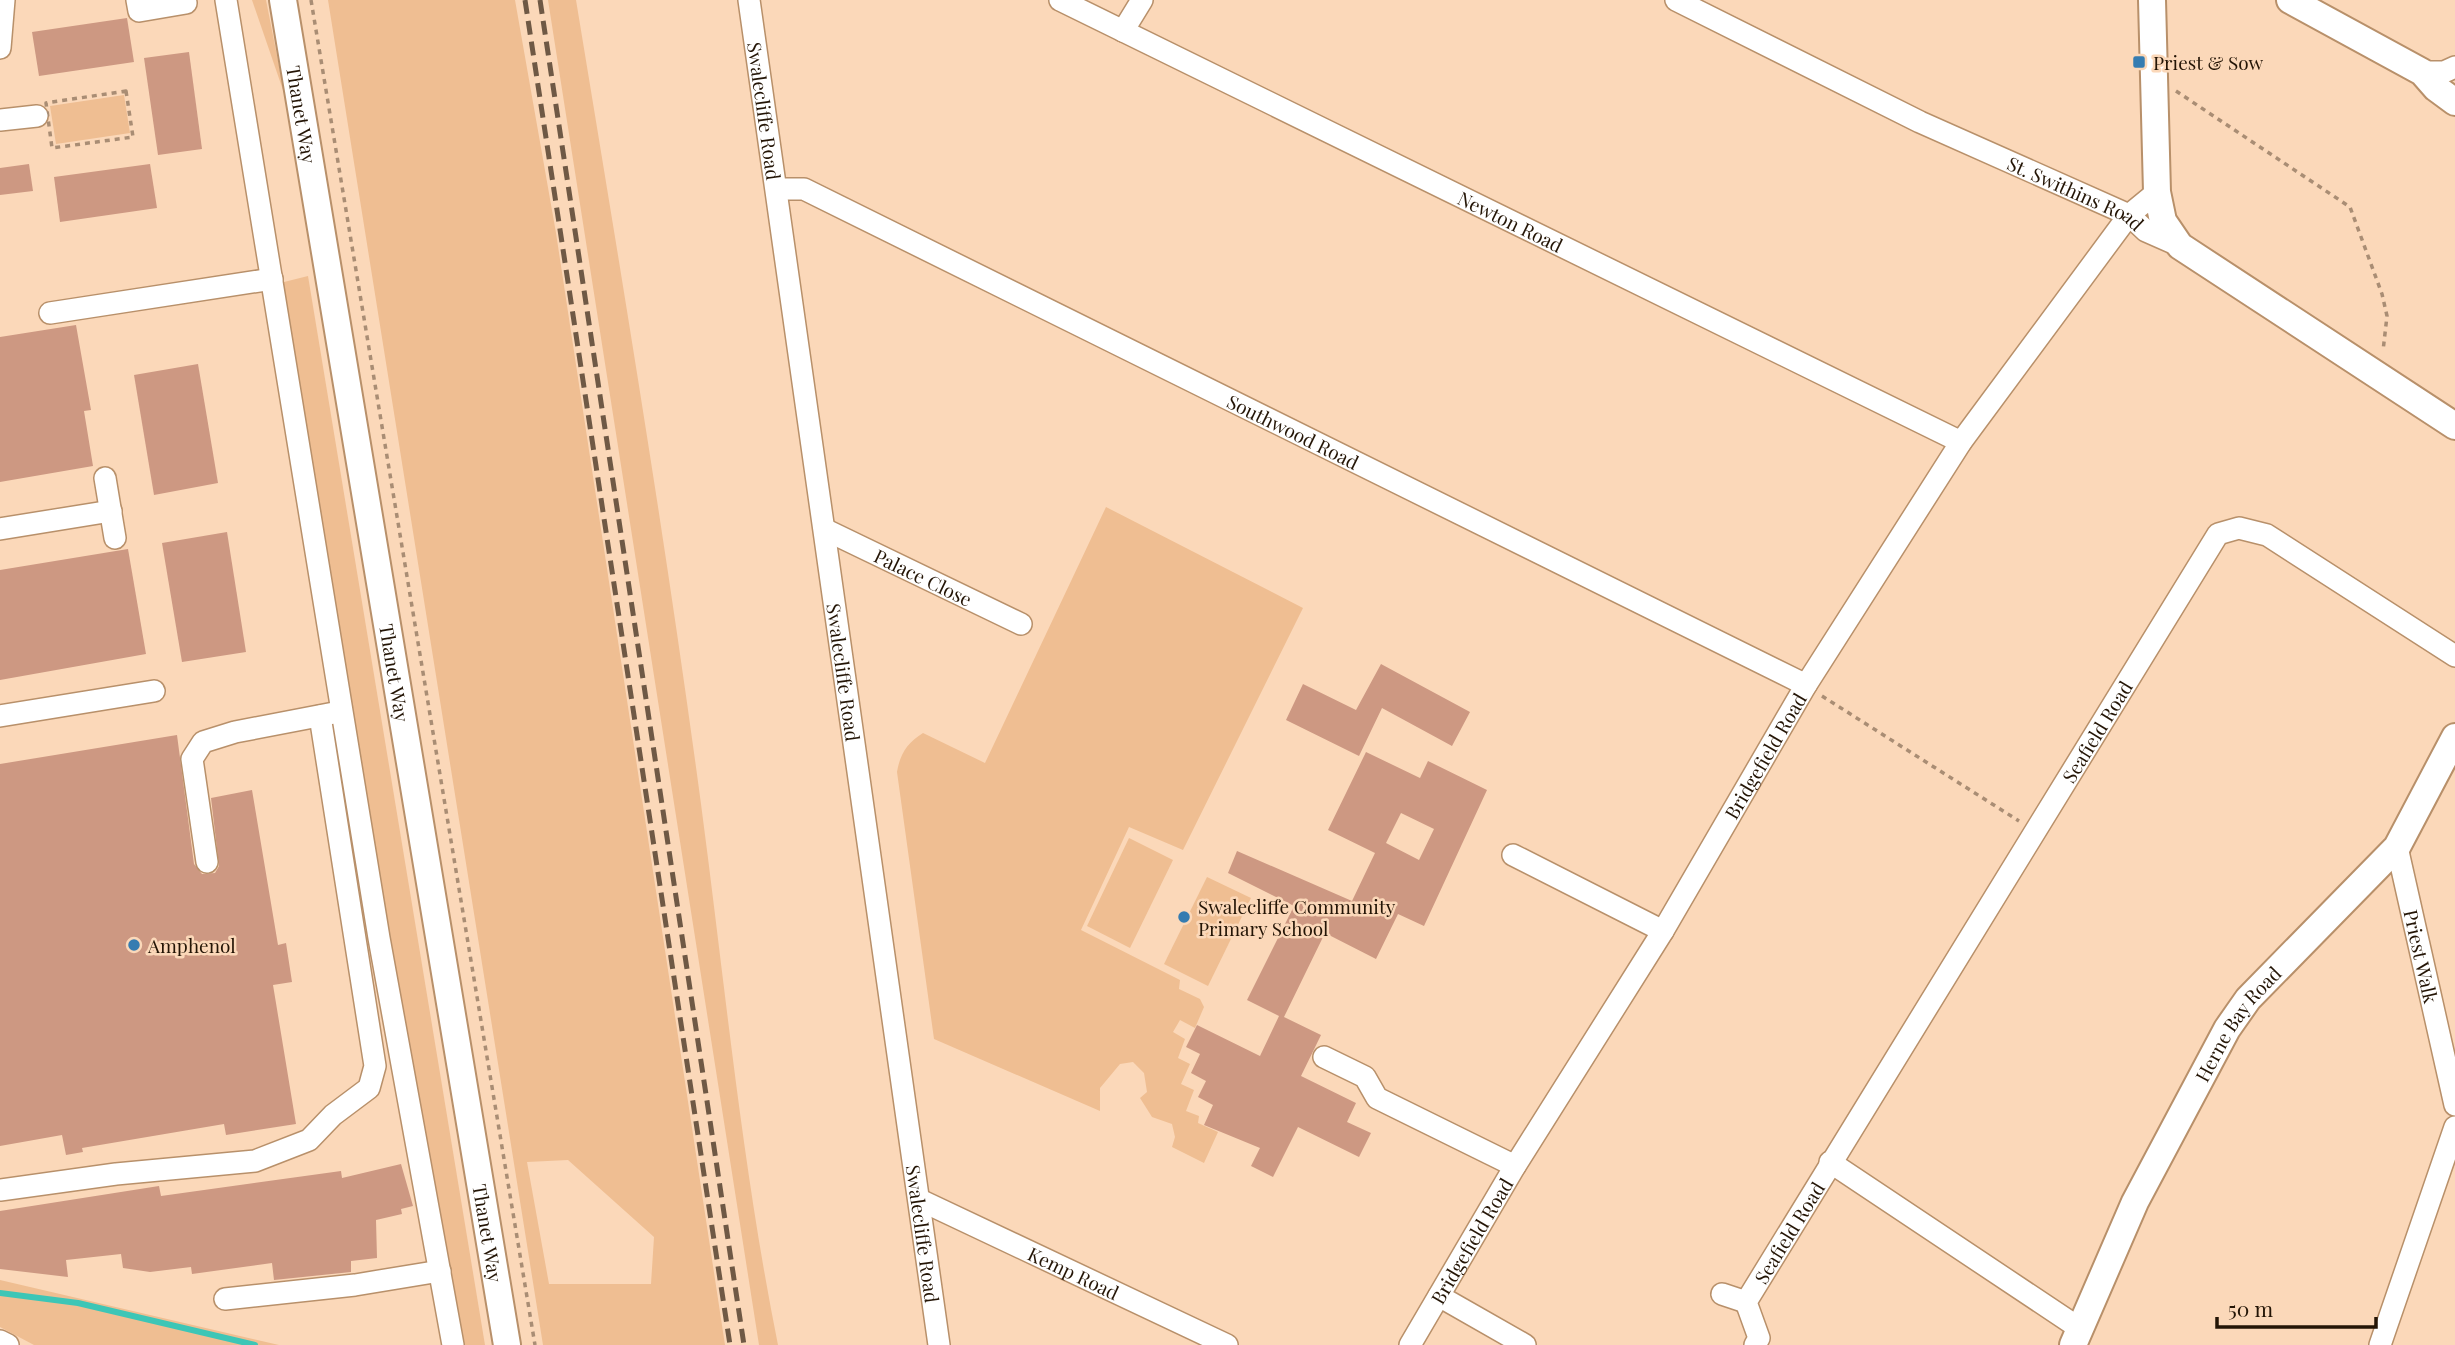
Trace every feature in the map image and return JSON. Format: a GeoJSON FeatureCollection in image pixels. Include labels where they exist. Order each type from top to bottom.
{"type":"FeatureCollection","features":[{"type":"Feature","properties":{"kind":"main road","name":"Thanet Way"},"geometry":{"type":"LineString","coordinates":[[283,0],[508,1345]]}},
{"type":"Feature","properties":{"kind":"main road"},"geometry":{"type":"LineString","coordinates":[[2152,0],[2157,192],[2163,221],[2180,246]]}},
{"type":"Feature","properties":{"kind":"main road"},"geometry":{"type":"LineString","coordinates":[[2298,2],[2422,72],[2455,103]]}},
{"type":"Feature","properties":{"kind":"main road","name":"St. Swithins Road"},"geometry":{"type":"LineString","coordinates":[[2180,246],[2455,426]]}},
{"type":"Feature","properties":{"kind":"main road","name":"Herne Bay Road"},"geometry":{"type":"LineString","coordinates":[[2076,1337],[2135,1202],[2227,1029],[2248,999],[2397,847],[2455,737]]}},
{"type":"Feature","properties":{"kind":"street"},"geometry":{"type":"LineString","coordinates":[[0,48],[8,0]]}},
{"type":"Feature","properties":{"kind":"street"},"geometry":{"type":"LineString","coordinates":[[137,0],[139,11],[186,3]]}},
{"type":"Feature","properties":{"kind":"street"},"geometry":{"type":"LineString","coordinates":[[226,0],[379,938],[453,1345]]}},
{"type":"Feature","properties":{"kind":"street","name":"Swalecliffe Road"},"geometry":{"type":"LineString","coordinates":[[749,0],[778,188],[939,1345]]}},
{"type":"Feature","properties":{"kind":"street","name":"Newton Road"},"geometry":{"type":"LineString","coordinates":[[1060,0],[1961,442]]}},
{"type":"Feature","properties":{"kind":"street"},"geometry":{"type":"LineString","coordinates":[[1123,31],[1142,0]]}},
{"type":"Feature","properties":{"kind":"street","name":"St. Swithins Road"},"geometry":{"type":"LineString","coordinates":[[1676,0],[1920,122],[2129,215],[2146,231],[2180,246]]}},
{"type":"Feature","properties":{"kind":"street"},"geometry":{"type":"LineString","coordinates":[[2422,72],[2444,72],[2455,67]]}},
{"type":"Feature","properties":{"kind":"street"},"geometry":{"type":"LineString","coordinates":[[0,120],[37,116]]}},
{"type":"Feature","properties":{"kind":"street","name":"Southwood Road"},"geometry":{"type":"LineString","coordinates":[[778,188],[804,189],[1805,685]]}},
{"type":"Feature","properties":{"kind":"street","name":"Bridgefield Road"},"geometry":{"type":"LineString","coordinates":[[1410,1345],[1515,1166],[1663,931],[1805,685],[1961,442],[2129,215],[2157,192]]}},
{"type":"Feature","properties":{"kind":"street"},"geometry":{"type":"LineString","coordinates":[[50,313],[272,279]]}},
{"type":"Feature","properties":{"kind":"street"},"geometry":{"type":"LineString","coordinates":[[106,478],[115,538]]}},
{"type":"Feature","properties":{"kind":"street"},"geometry":{"type":"LineString","coordinates":[[0,528],[111,511]]}},
{"type":"Feature","properties":{"kind":"street","name":"Seafield Road"},"geometry":{"type":"LineString","coordinates":[[1746,1303],[1830,1162],[2218,534],[2239,528],[2267,535],[2455,656]]}},
{"type":"Feature","properties":{"kind":"street","name":"Palace Close"},"geometry":{"type":"LineString","coordinates":[[825,530],[1021,623]]}},
{"type":"Feature","properties":{"kind":"street"},"geometry":{"type":"LineString","coordinates":[[0,716],[154,691]]}},
{"type":"Feature","properties":{"kind":"street"},"geometry":{"type":"LineString","coordinates":[[207,862],[192,759],[203,743],[235,732],[343,711]]}},
{"type":"Feature","properties":{"kind":"street"},"geometry":{"type":"LineString","coordinates":[[0,1189],[116,1174],[255,1161],[309,1140],[333,1115],[369,1088],[375,1066],[351,899],[320,716]]}},
{"type":"Feature","properties":{"kind":"street","name":"Priest Walk"},"geometry":{"type":"LineString","coordinates":[[2397,847],[2455,1105]]}},
{"type":"Feature","properties":{"kind":"street"},"geometry":{"type":"LineString","coordinates":[[1513,855],[1663,931]]}},
{"type":"Feature","properties":{"kind":"street"},"geometry":{"type":"LineString","coordinates":[[1324,1057],[1366,1077],[1377,1098],[1515,1166]]}},
{"type":"Feature","properties":{"kind":"street"},"geometry":{"type":"LineString","coordinates":[[2380,1345],[2455,1127]]}},
{"type":"Feature","properties":{"kind":"street","name":"Seafield Road"},"geometry":{"type":"LineString","coordinates":[[1830,1162],[2076,1337]]}},
{"type":"Feature","properties":{"kind":"street","name":"Kemp Road"},"geometry":{"type":"LineString","coordinates":[[920,1200],[1227,1345]]}},
{"type":"Feature","properties":{"kind":"street"},"geometry":{"type":"LineString","coordinates":[[225,1299],[355,1285],[440,1271]]}},
{"type":"Feature","properties":{"kind":"street","name":"Seafield Road"},"geometry":{"type":"LineString","coordinates":[[1722,1294],[1746,1303],[1759,1338],[1755,1345]]}},
{"type":"Feature","properties":{"kind":"street"},"geometry":{"type":"LineString","coordinates":[[1439,1296],[1525,1345]]}},
{"type":"Feature","properties":{"kind":"street"},"geometry":{"type":"LineString","coordinates":[[0,1341],[8,1345]]}},
{"type":"Feature","properties":{"kind":"path"},"geometry":{"type":"LineString","coordinates":[[311,0],[535,1345]]}},
{"type":"Feature","properties":{"kind":"path"},"geometry":{"type":"LineString","coordinates":[[2153,77],[2350,207],[2382,294],[2387,316],[2378,377]]}},
{"type":"Feature","properties":{"kind":"path"},"geometry":{"type":"LineString","coordinates":[[126,91],[133,136],[52,148],[46,103],[126,91]]}},
{"type":"Feature","properties":{"kind":"path"},"geometry":{"type":"LineString","coordinates":[[1805,685],[2034,831]]}},
{"type":"Feature","properties":{"kind":"shaded area"},"geometry":{"type":"Polygon","coordinates":[[[252,0],[266,0],[285,96],[252,0]]]}},
{"type":"Feature","properties":{"kind":"shaded area"},"geometry":{"type":"Polygon","coordinates":[[[328,0],[515,0],[556,233],[725,1345],[543,1345],[328,0]],[[568,1160],[527,1162],[549,1284],[651,1284],[654,1237],[568,1160]]]}},
{"type":"Feature","properties":{"kind":"shaded area"},"geometry":{"type":"Polygon","coordinates":[[[548,0],[576,0],[642,401],[701,804],[744,1143],[778,1345],[759,1345],[548,0]]]}},
{"type":"Feature","properties":{"kind":"shaded area"},"geometry":{"type":"Polygon","coordinates":[[[124,95],[130,133],[56,144],[50,106],[124,95]]]}},
{"type":"Feature","properties":{"kind":"shaded area"},"geometry":{"type":"Polygon","coordinates":[[[308,276],[485,1345],[456,1345],[276,284],[308,276]]]}},
{"type":"Feature","properties":{"kind":"shaded area"},"geometry":{"type":"Polygon","coordinates":[[[1106,507],[1303,608],[1183,850],[1129,827],[1081,930],[1180,980],[1179,989],[1200,999],[1204,1007],[1195,1028],[1180,1020],[1173,1032],[1185,1039],[1178,1058],[1190,1064],[1181,1084],[1194,1090],[1186,1111],[1199,1116],[1198,1123],[1218,1132],[1204,1163],[1172,1147],[1175,1137],[1172,1124],[1152,1117],[1140,1098],[1147,1092],[1144,1073],[1133,1062],[1120,1064],[1100,1088],[1100,1111],[934,1039],[897,772],[900,760],[909,745],[923,733],[985,763],[1106,507]]]}},
{"type":"Feature","properties":{"kind":"shaded area"},"geometry":{"type":"Polygon","coordinates":[[[1129,838],[1173,860],[1130,948],[1087,926],[1129,838]]]}},
{"type":"Feature","properties":{"kind":"shaded area"},"geometry":{"type":"Polygon","coordinates":[[[1207,877],[1251,898],[1208,986],[1164,964],[1207,877]]]}},
{"type":"Feature","properties":{"kind":"shaded area"},"geometry":{"type":"Polygon","coordinates":[[[0,1280],[279,1345],[34,1345],[0,1327],[0,1280]]]}},
{"type":"Feature","properties":{"kind":"building"},"geometry":{"type":"Polygon","coordinates":[[[127,18],[134,62],[39,76],[32,32],[127,18]]]}},
{"type":"Feature","properties":{"kind":"building"},"geometry":{"type":"Polygon","coordinates":[[[189,52],[202,149],[158,155],[144,58],[189,52]]]}},
{"type":"Feature","properties":{"kind":"building"},"geometry":{"type":"Polygon","coordinates":[[[29,164],[33,191],[0,195],[0,168],[29,164]]]}},
{"type":"Feature","properties":{"kind":"building"},"geometry":{"type":"Polygon","coordinates":[[[150,164],[157,208],[60,222],[54,177],[150,164]]]}},
{"type":"Feature","properties":{"kind":"building"},"geometry":{"type":"Polygon","coordinates":[[[76,325],[91,410],[84,411],[93,466],[0,482],[0,337],[76,325]]]}},
{"type":"Feature","properties":{"kind":"building"},"geometry":{"type":"Polygon","coordinates":[[[198,364],[218,483],[154,495],[134,375],[198,364]]]}},
{"type":"Feature","properties":{"kind":"building"},"geometry":{"type":"Polygon","coordinates":[[[227,532],[246,652],[182,662],[162,543],[227,532]]]}},
{"type":"Feature","properties":{"kind":"building"},"geometry":{"type":"Polygon","coordinates":[[[128,549],[146,654],[0,680],[0,570],[128,549]]]}},
{"type":"Feature","properties":{"kind":"building"},"geometry":{"type":"Polygon","coordinates":[[[1381,664],[1470,712],[1452,746],[1382,708],[1359,756],[1286,720],[1303,684],[1356,710],[1381,664]]]}},
{"type":"Feature","properties":{"kind":"building","name":"Amphenol"},"geometry":{"type":"Polygon","coordinates":[[[177,735],[194,864],[202,874],[215,873],[219,866],[211,798],[252,790],[278,945],[286,943],[292,982],[273,985],[296,1124],[226,1135],[224,1124],[82,1148],[83,1152],[66,1155],[62,1135],[0,1146],[0,764],[177,735]]]}},
{"type":"Feature","properties":{"kind":"building"},"geometry":{"type":"Polygon","coordinates":[[[1366,752],[1420,778],[1428,761],[1487,790],[1424,926],[1398,914],[1376,959],[1325,933],[1284,1017],[1321,1035],[1301,1076],[1356,1103],[1347,1122],[1371,1133],[1359,1157],[1298,1127],[1273,1177],[1251,1166],[1260,1148],[1204,1125],[1213,1105],[1198,1097],[1206,1081],[1191,1073],[1200,1054],[1186,1047],[1197,1025],[1260,1056],[1279,1016],[1247,1000],[1294,906],[1228,873],[1237,851],[1352,901],[1375,853],[1328,830],[1366,752]],[[1401,813],[1386,843],[1419,860],[1434,829],[1401,813]]]}},
{"type":"Feature","properties":{"kind":"building"},"geometry":{"type":"Polygon","coordinates":[[[401,1164],[413,1206],[401,1209],[402,1214],[376,1220],[377,1258],[351,1261],[351,1272],[274,1280],[272,1263],[192,1274],[191,1267],[150,1272],[123,1268],[121,1254],[66,1260],[68,1277],[0,1269],[0,1211],[159,1186],[161,1196],[341,1171],[342,1178],[401,1164]]]}},
{"type":"Feature","properties":{"kind":"waterway"},"geometry":{"type":"LineString","coordinates":[[0,1293],[78,1303],[255,1345]]}},
{"type":"Feature","properties":{"kind":"railway"},"geometry":{"type":"LineString","coordinates":[[525,0],[730,1345]]}},
{"type":"Feature","properties":{"kind":"railway"},"geometry":{"type":"LineString","coordinates":[[540,0],[744,1345]]}},
{"type":"Feature","properties":{"kind":"place","name":"Priest & Sow"},"geometry":{"type":"Point","coordinates":[2139,62]}},
{"type":"Feature","properties":{"kind":"place","name":"Swalecliffe Community Primary School"},"geometry":{"type":"Point","coordinates":[1184,917]}},
{"type":"Feature","properties":{"kind":"place","name":"Amphenol"},"geometry":{"type":"Point","coordinates":[134,945]}}]}
